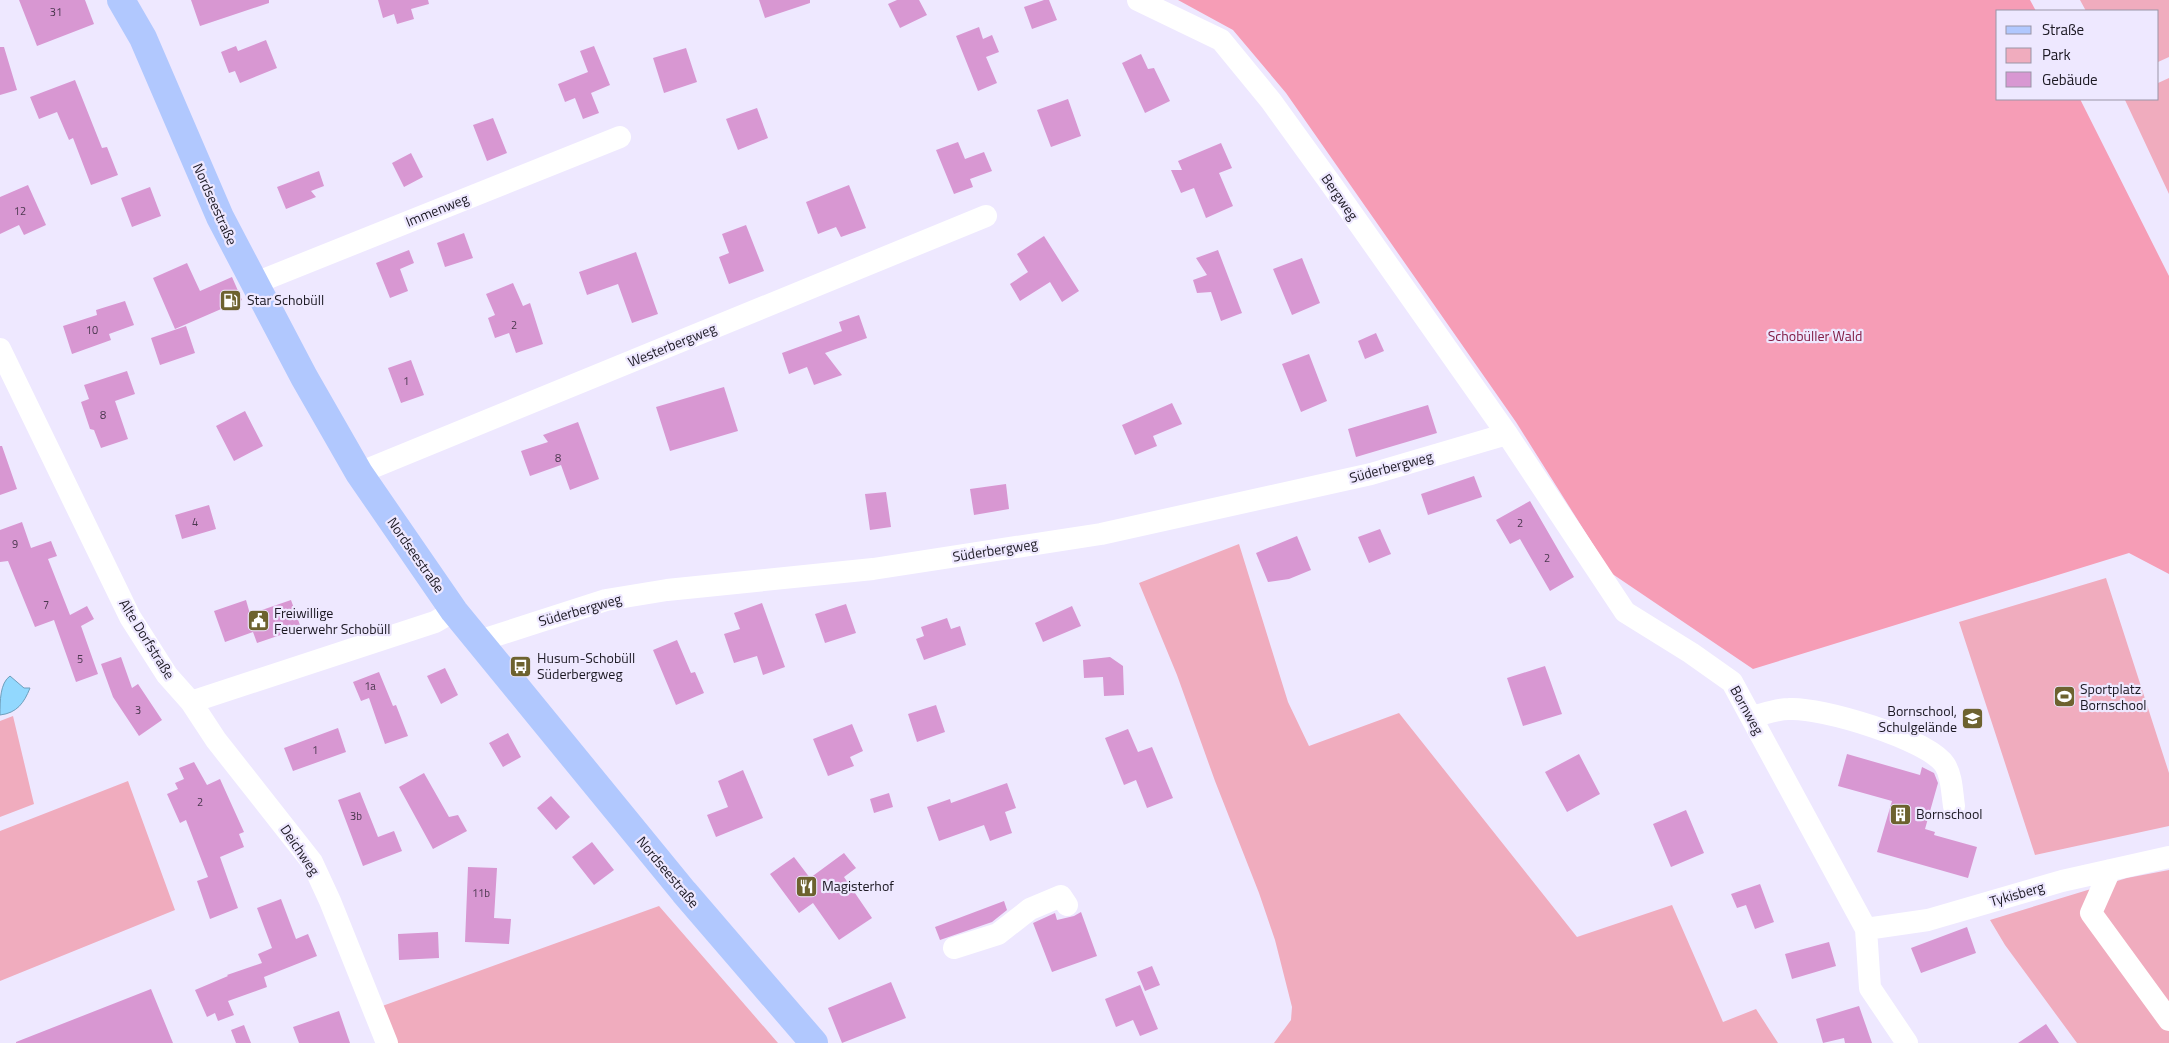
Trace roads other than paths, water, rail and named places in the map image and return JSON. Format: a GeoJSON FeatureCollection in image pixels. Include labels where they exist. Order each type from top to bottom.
{"type":"FeatureCollection","features":[{"type":"Feature","properties":{"kind":"main road","name":"Nordseestraße"},"geometry":{"type":"LineString","coordinates":[[122,0],[144,38],[220,217],[253,284],[358,473],[454,611],[684,892],[814,1043]]}},
{"type":"Feature","properties":{"kind":"street","name":"Bergweg"},"geometry":{"type":"LineString","coordinates":[[1138,0],[1221,40],[1271,101],[1506,434]]}},
{"type":"Feature","properties":{"kind":"street","name":"Immenweg"},"geometry":{"type":"LineString","coordinates":[[253,284],[620,137]]}},
{"type":"Feature","properties":{"kind":"street","name":"Westerbergweg"},"geometry":{"type":"LineString","coordinates":[[358,473],[986,216]]}},
{"type":"Feature","properties":{"kind":"street","name":"Alte Dorfstraße"},"geometry":{"type":"LineString","coordinates":[[0,349],[130,617],[167,676],[191,702]]}},
{"type":"Feature","properties":{"kind":"street","name":"Süderbergweg"},"geometry":{"type":"LineString","coordinates":[[479,641],[615,598],[668,590],[874,569],[1101,534],[1371,474],[1506,434]]}},
{"type":"Feature","properties":{"kind":"street","name":"Bornweg"},"geometry":{"type":"LineString","coordinates":[[1506,434],[1624,612],[1691,653],[1732,682],[1866,929],[1870,988],[1907,1043]]}},
{"type":"Feature","properties":{"kind":"street"},"geometry":{"type":"LineString","coordinates":[[191,702],[435,622],[454,611]]}},
{"type":"Feature","properties":{"kind":"street","name":"Deichweg"},"geometry":{"type":"LineString","coordinates":[[191,702],[216,740],[312,862],[330,900],[387,1043]]}},
{"type":"Feature","properties":{"kind":"street"},"geometry":{"type":"LineString","coordinates":[[1752,717],[1790,708],[1819,712],[1854,720],[1909,742],[1938,757],[1946,766],[1954,806]]}},
{"type":"Feature","properties":{"kind":"street","name":"Tykisberg"},"geometry":{"type":"LineString","coordinates":[[1866,929],[1928,920],[2062,881],[2169,857]]}},
{"type":"Feature","properties":{"kind":"street"},"geometry":{"type":"LineString","coordinates":[[2110,870],[2091,913],[2169,1020]]}},
{"type":"Feature","properties":{"kind":"street"},"geometry":{"type":"LineString","coordinates":[[954,948],[998,934],[1030,909],[1061,896],[1067,905]]}},
{"type":"Feature","properties":{"kind":"water"},"geometry":{"type":"Polygon","coordinates":[[[10,676],[24,688],[30,688],[25,698],[15,710],[0,715],[2,688],[10,676]]]}},
{"type":"Feature","properties":{"kind":"place","name":"Star Schobüll"},"geometry":{"type":"Point","coordinates":[231,300]}},
{"type":"Feature","properties":{"kind":"place","name":"Freiwillige Feuerwehr Schobüll"},"geometry":{"type":"Point","coordinates":[258,621]}},
{"type":"Feature","properties":{"kind":"place","name":"Husum-Schobüll Süderbergweg"},"geometry":{"type":"Point","coordinates":[521,666]}},
{"type":"Feature","properties":{"kind":"place","name":"Sportplatz Bornschool"},"geometry":{"type":"Point","coordinates":[2064,697]}},
{"type":"Feature","properties":{"kind":"place","name":"Bornschool, Schulgelände"},"geometry":{"type":"Point","coordinates":[1973,719]}},
{"type":"Feature","properties":{"kind":"place","name":"Bornschool"},"geometry":{"type":"Point","coordinates":[1900,814]}},
{"type":"Feature","properties":{"kind":"place","name":"Magisterhof"},"geometry":{"type":"Point","coordinates":[806,886]}},
{"type":"Feature","properties":{"kind":"park label","name":"Schobüller Wald"},"geometry":{"type":"Point","coordinates":[1815,336]}}]}
